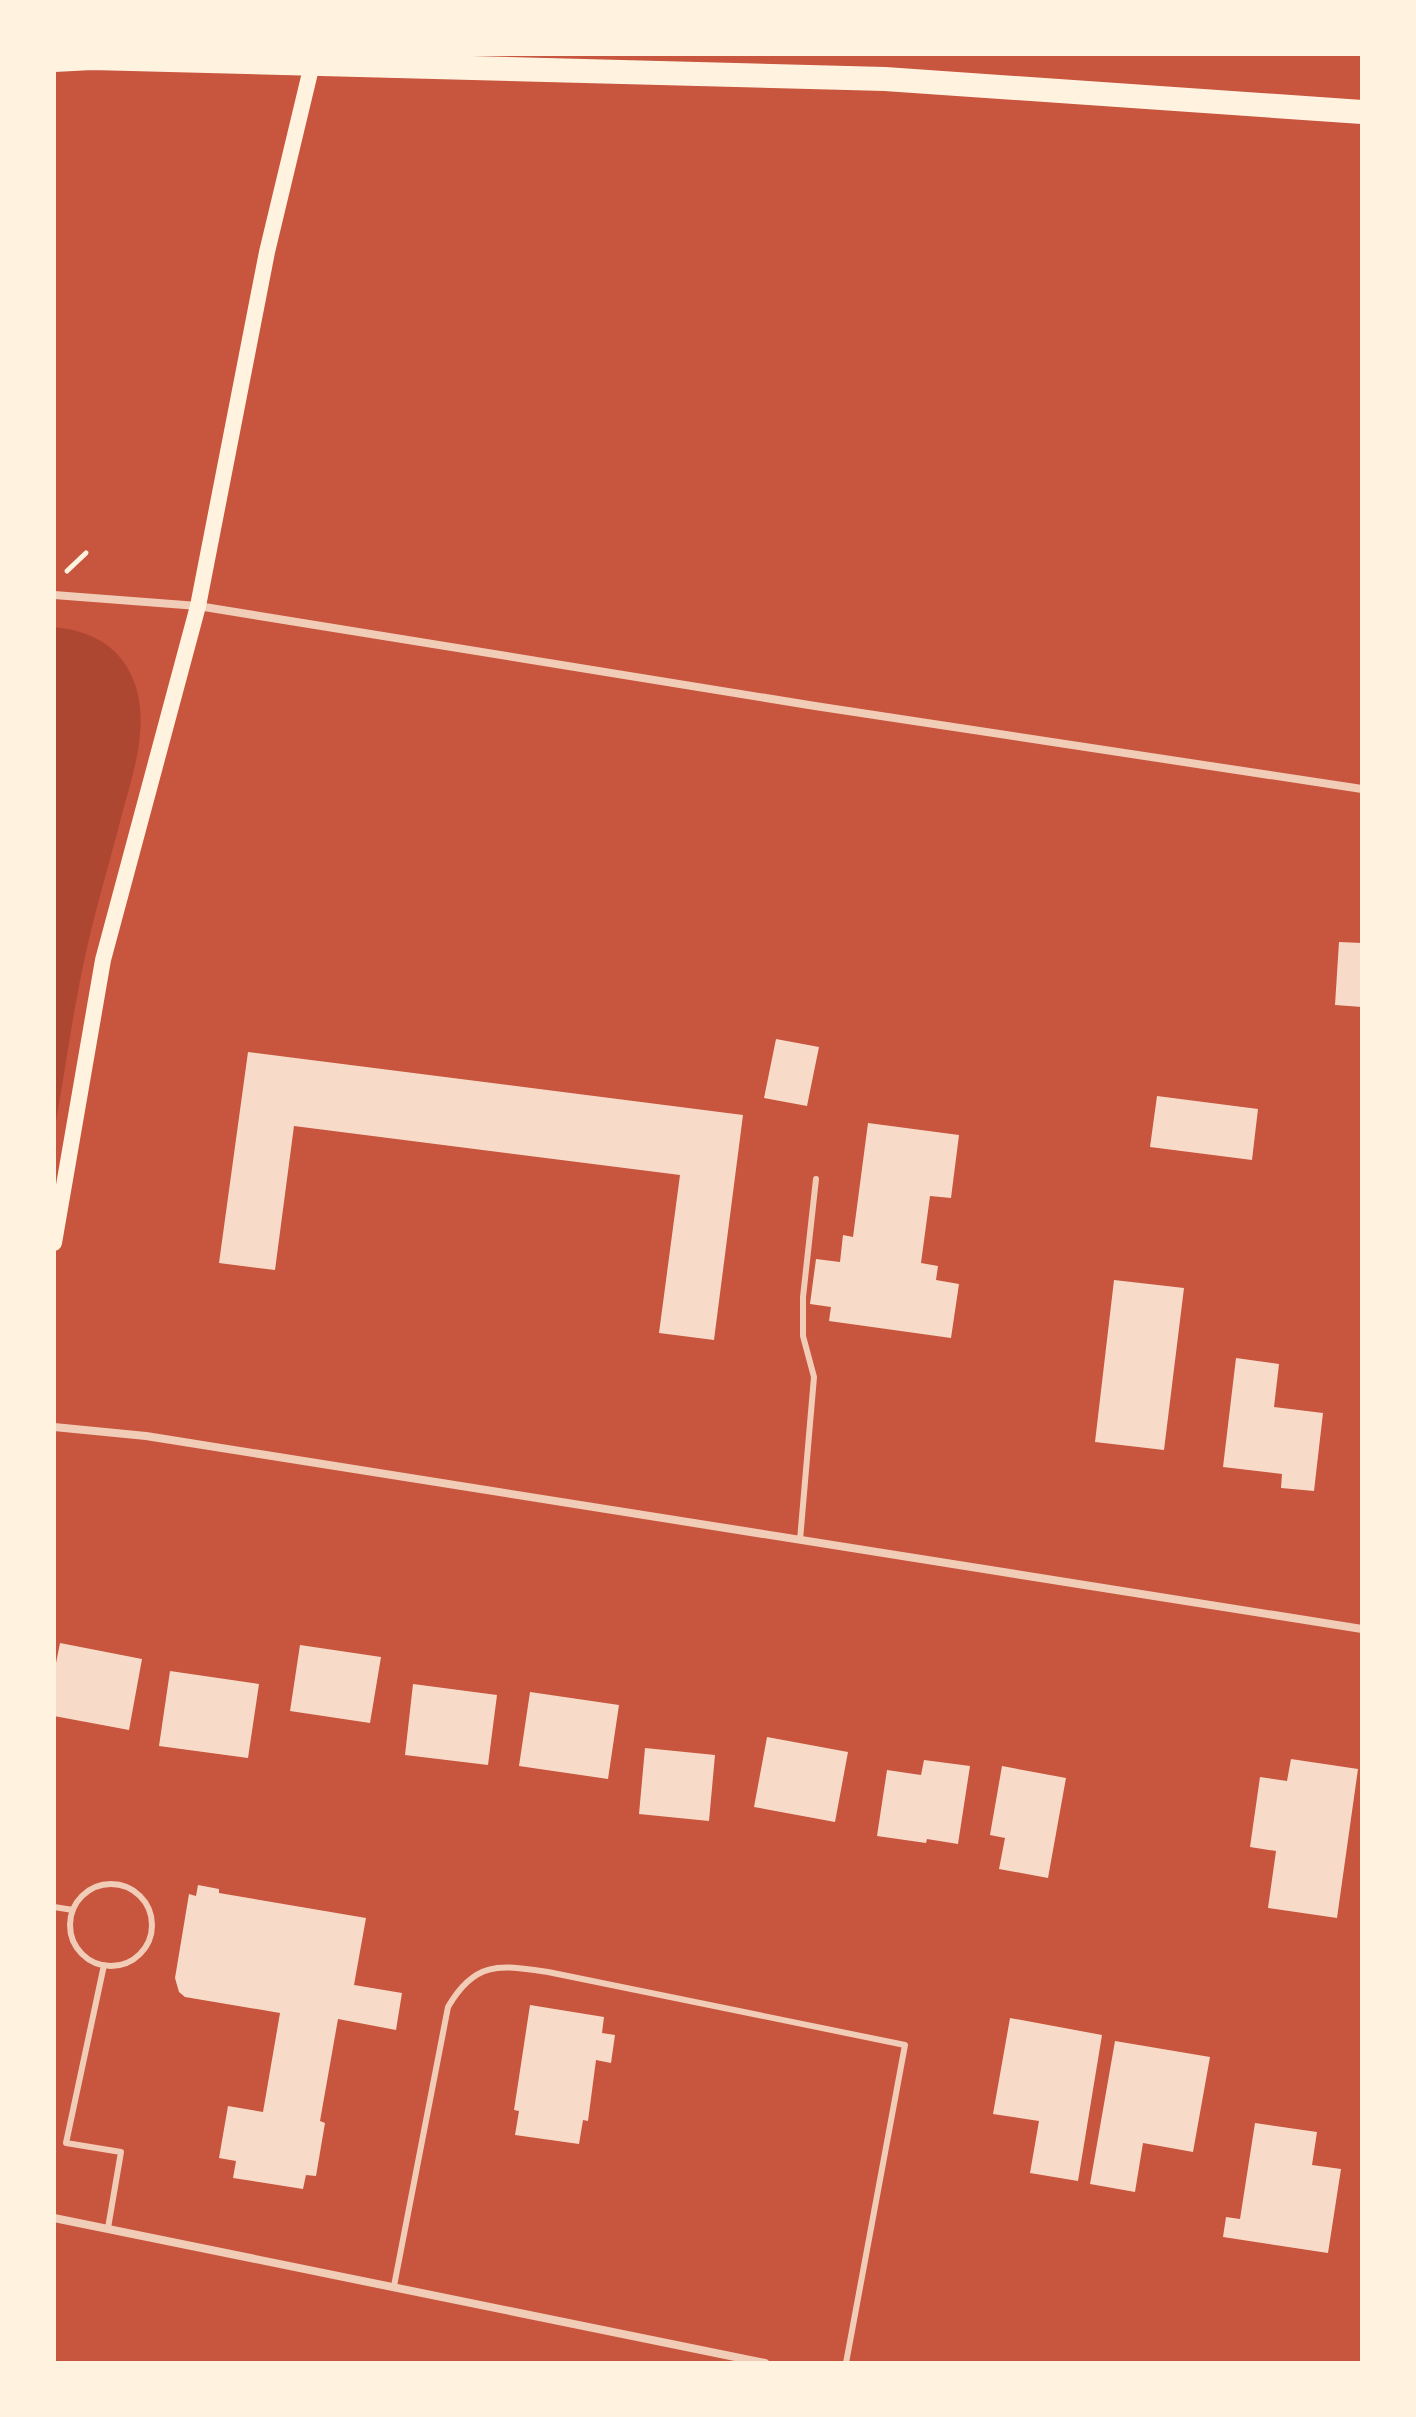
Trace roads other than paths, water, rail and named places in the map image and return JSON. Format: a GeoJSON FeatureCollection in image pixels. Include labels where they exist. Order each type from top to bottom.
{"type":"FeatureCollection","features":[{"type":"Feature","properties":{"kind":"highway"},"geometry":{"type":"LineString","coordinates":[[54,60],[92,58],[885,79],[1362,112]]}},
{"type":"Feature","properties":{"kind":"main road"},"geometry":{"type":"LineString","coordinates":[[54,1243],[103,960],[198,606],[267,252],[315,54]]}},
{"type":"Feature","properties":{"kind":"street"},"geometry":{"type":"LineString","coordinates":[[54,595],[198,606],[815,706],[1362,789]]}},
{"type":"Feature","properties":{"kind":"street"},"geometry":{"type":"LineString","coordinates":[[54,1427],[146,1436],[1362,1629]]}},
{"type":"Feature","properties":{"kind":"street"},"geometry":{"type":"LineString","coordinates":[[54,2218],[765,2363]]}},
{"type":"Feature","properties":{"kind":"lane"},"geometry":{"type":"LineString","coordinates":[[800,1540],[814,1377],[803,1336],[803,1297],[816,1179]]}},
{"type":"Feature","properties":{"kind":"lane"},"geometry":{"type":"LineString","coordinates":[[109,1884],[121,1885],[135,1891],[148,1906],[152,1927],[144,1950],[123,1964],[104,1965],[88,1959],[74,1943],[70,1923],[73,1910],[86,1892],[109,1884]]}},
{"type":"Feature","properties":{"kind":"lane"},"geometry":{"type":"LineString","coordinates":[[54,1907],[73,1910]]}},
{"type":"Feature","properties":{"kind":"lane"},"geometry":{"type":"LineString","coordinates":[[104,1965],[66,2143],[121,2152],[108,2228]]}},
{"type":"Feature","properties":{"kind":"lane"},"geometry":{"type":"LineString","coordinates":[[394,2286],[448,2007],[465,1983],[491,1967],[548,1972],[905,2045],[846,2363]]}}]}
